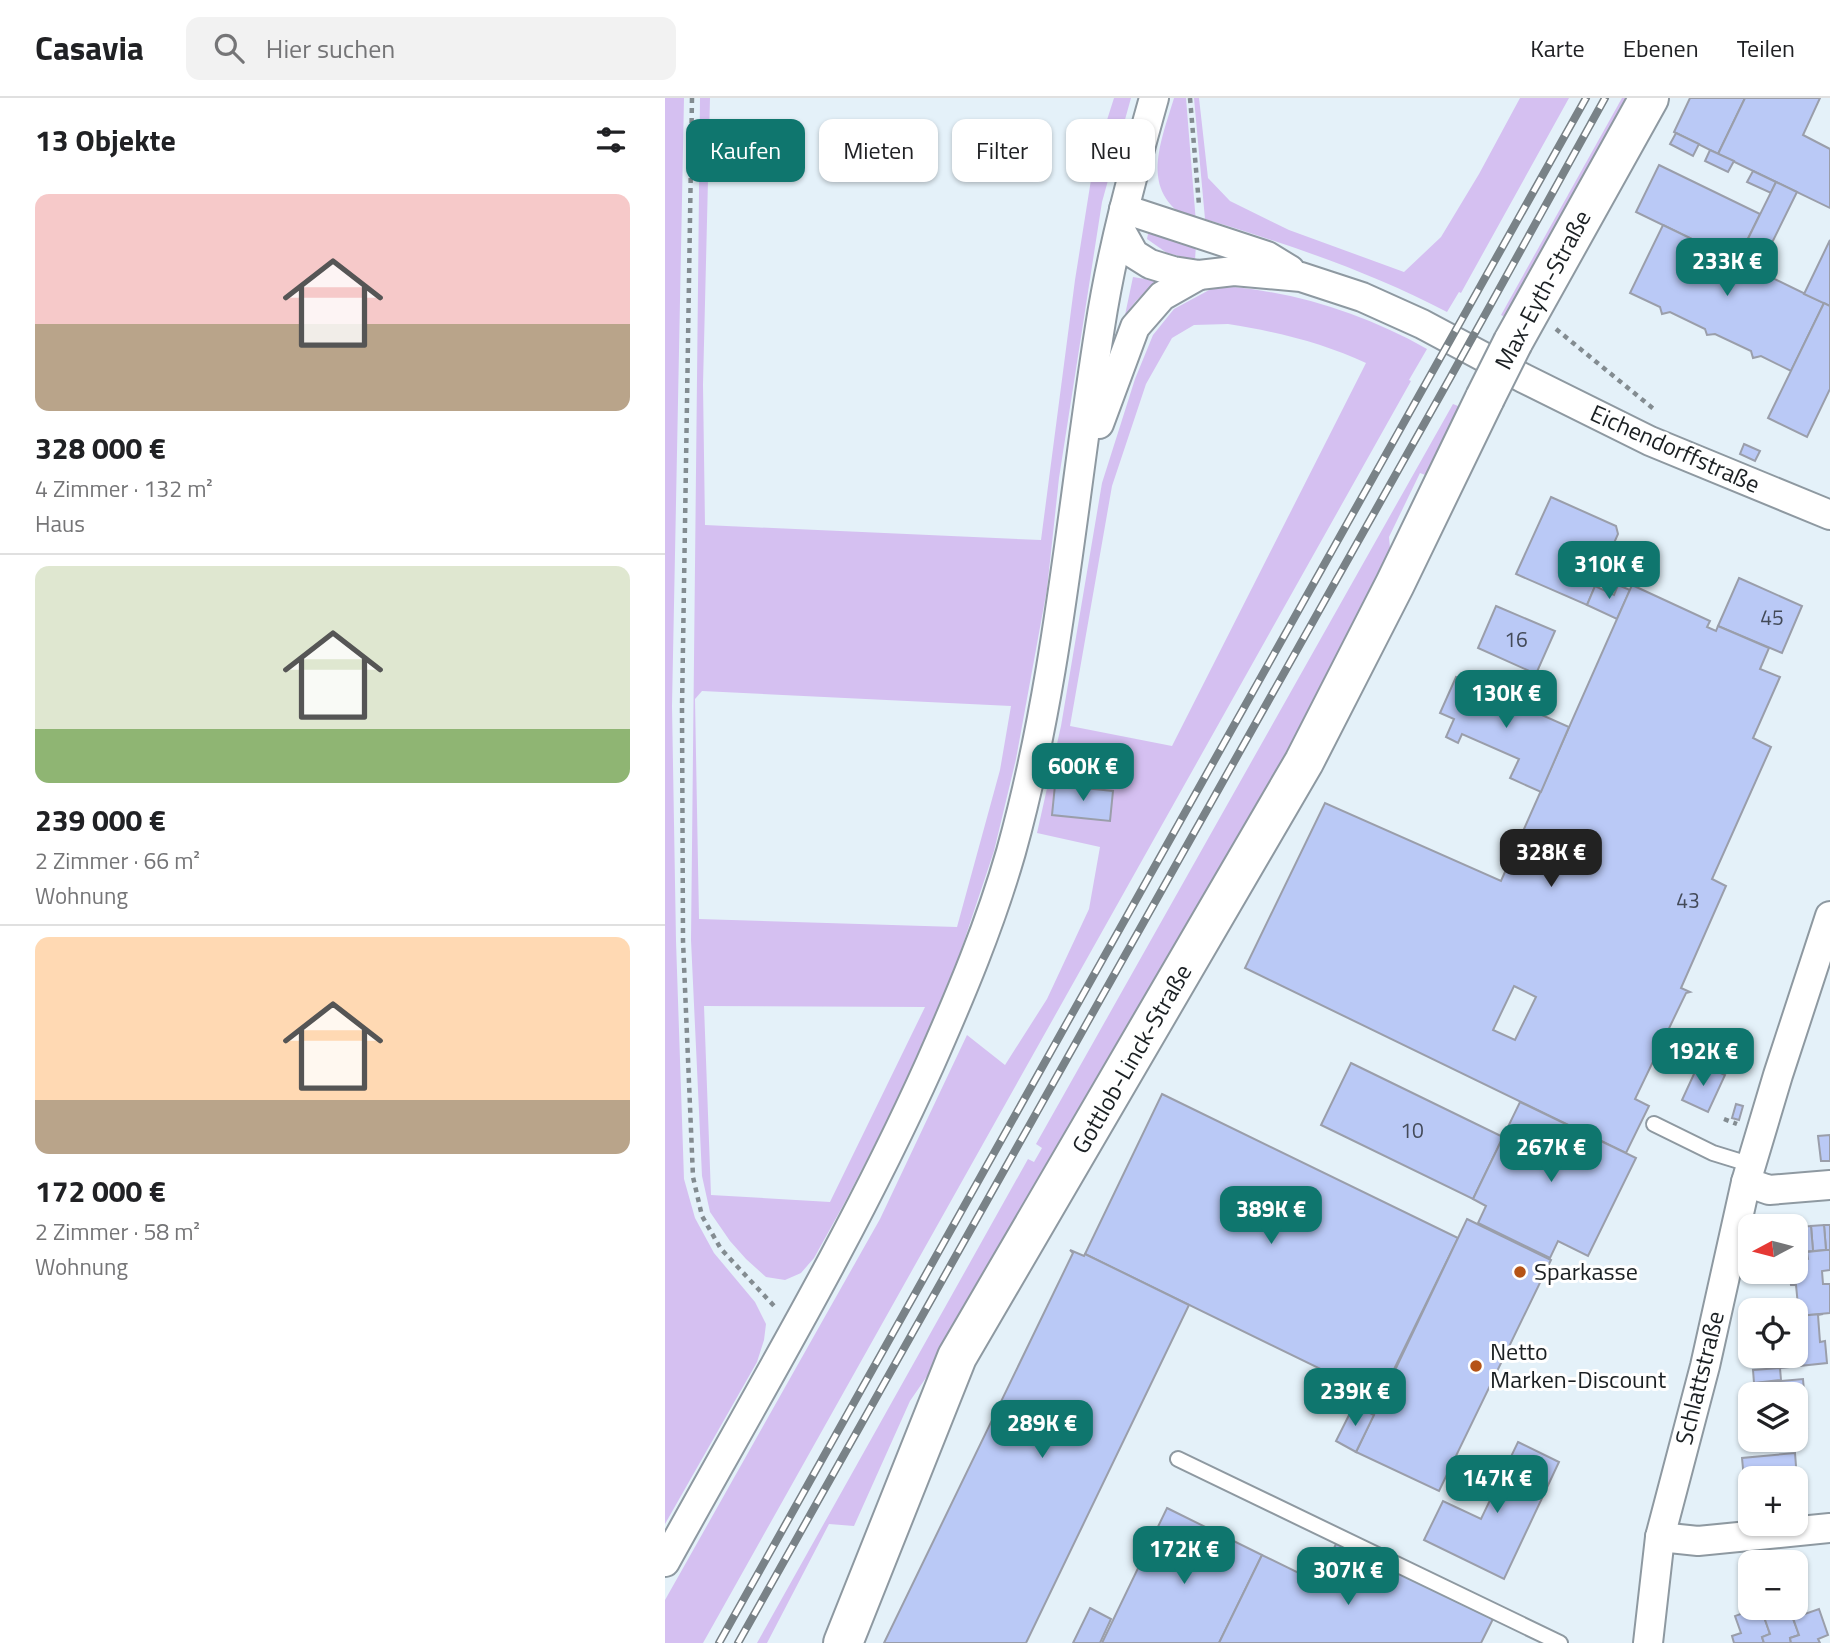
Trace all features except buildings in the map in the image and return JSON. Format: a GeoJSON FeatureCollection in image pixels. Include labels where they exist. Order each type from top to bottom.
{"type":"FeatureCollection","features":[{"type":"Feature","properties":{"kind":"street"},"geometry":{"type":"LineString","coordinates":[[665,1562],[861,1209],[970,974],[1010,855],[1041,723],[1064,591],[1100,324],[1122,219],[1154,98]]}},
{"type":"Feature","properties":{"kind":"street","name":"Max-Eyth-Straße"},"geometry":{"type":"LineString","coordinates":[[1442,485],[1485,398],[1518,360],[1531,309],[1649,98]]}},
{"type":"Feature","properties":{"kind":"street"},"geometry":{"type":"LineString","coordinates":[[1122,219],[1201,235],[1267,256],[1301,277]]}},
{"type":"Feature","properties":{"kind":"street"},"geometry":{"type":"LineString","coordinates":[[1122,219],[1134,254],[1150,264],[1199,275],[1234,271],[1301,277]]}},
{"type":"Feature","properties":{"kind":"street"},"geometry":{"type":"LineString","coordinates":[[1079,480],[1135,327],[1162,296],[1199,275]]}},
{"type":"Feature","properties":{"kind":"street","name":"Eichendorffstraße"},"geometry":{"type":"LineString","coordinates":[[1301,277],[1361,297],[1422,324],[1518,360],[1650,441],[1830,515]]}},
{"type":"Feature","properties":{"kind":"street","name":"Gottlob-Linck-Straße"},"geometry":{"type":"LineString","coordinates":[[843,1643],[957,1357],[1304,762],[1442,485]]}},
{"type":"Feature","properties":{"kind":"street","name":"Schlattstraße"},"geometry":{"type":"LineString","coordinates":[[1648,1643],[1660,1537],[1705,1366],[1749,1174],[1830,916]]}},
{"type":"Feature","properties":{"kind":"street"},"geometry":{"type":"LineString","coordinates":[[1749,1174],[1769,1190],[1830,1185]]}},
{"type":"Feature","properties":{"kind":"street"},"geometry":{"type":"LineString","coordinates":[[1660,1537],[1698,1541],[1830,1528]]}},
{"type":"Feature","properties":{"kind":"lane"},"geometry":{"type":"LineString","coordinates":[[1654,1124],[1749,1174]]}},
{"type":"Feature","properties":{"kind":"lane"},"geometry":{"type":"LineString","coordinates":[[1178,1459],[1560,1643]]}},
{"type":"Feature","properties":{"kind":"path"},"geometry":{"type":"LineString","coordinates":[[692,98],[682,706],[683,941],[693,1177],[702,1216],[722,1249],[795,1328]]}},
{"type":"Feature","properties":{"kind":"path"},"geometry":{"type":"LineString","coordinates":[[1190,98],[1201,235]]}},
{"type":"Feature","properties":{"kind":"path"},"geometry":{"type":"LineString","coordinates":[[1531,309],[1657,411]]}},
{"type":"Feature","properties":{"kind":"shaded area"},"geometry":{"type":"Polygon","coordinates":[[[665,98],[684,98],[672,706],[684,1179],[695,1218],[714,1253],[755,1302],[766,1324],[757,1362],[665,1524],[665,98]]]}},
{"type":"Feature","properties":{"kind":"shaded area"},"geometry":{"type":"Polygon","coordinates":[[[700,98],[710,98],[709,119],[700,119],[700,98]]]}},
{"type":"Feature","properties":{"kind":"shaded area"},"geometry":{"type":"Polygon","coordinates":[[[1114,98],[1131,98],[1125,119],[1107,119],[1114,98]]]}},
{"type":"Feature","properties":{"kind":"shaded area"},"geometry":{"type":"Polygon","coordinates":[[[1174,98],[1186,98],[1196,223],[1178,211],[1166,198],[1160,184],[1159,152],[1174,98]]]}},
{"type":"Feature","properties":{"kind":"shaded area"},"geometry":{"type":"Polygon","coordinates":[[[1194,98],[1199,98],[1208,178],[1230,201],[1289,230],[1404,272],[1441,237],[1520,98],[1569,98],[1461,293],[1459,292],[1447,312],[1389,284],[1328,260],[1205,219],[1194,98]]]}},
{"type":"Feature","properties":{"kind":"shaded area"},"geometry":{"type":"Polygon","coordinates":[[[1622,98],[1629,98],[1505,317],[1501,315],[1622,98]]]}},
{"type":"Feature","properties":{"kind":"shaded area"},"geometry":{"type":"Polygon","coordinates":[[[699,182],[708,182],[703,385],[705,525],[1041,540],[1091,182],[1108,182],[1102,202],[1059,478],[1047,589],[1016,759],[994,851],[955,968],[899,1097],[814,1258],[801,1273],[785,1280],[766,1277],[746,1259],[710,1212],[702,1176],[691,940],[699,182]],[[702,691],[695,699],[699,919],[957,927],[1000,770],[1011,706],[702,691]],[[704,1006],[711,1195],[830,1202],[925,1007],[704,1006]]]}},
{"type":"Feature","properties":{"kind":"shaded area"},"geometry":{"type":"Polygon","coordinates":[[[1148,234],[1196,244],[1195,260],[1167,253],[1147,239],[1148,234]]]}},
{"type":"Feature","properties":{"kind":"shaded area"},"geometry":{"type":"Polygon","coordinates":[[[1133,277],[1157,281],[1125,315],[1133,277]]]}},
{"type":"Feature","properties":{"kind":"shaded area"},"geometry":{"type":"Polygon","coordinates":[[[1234,287],[1259,290],[1309,301],[1357,316],[1427,349],[703,1643],[665,1643],[665,1600],[880,1219],[967,1035],[1005,1065],[1047,999],[1089,909],[1100,847],[1037,833],[1061,726],[1102,483],[1135,379],[1153,335],[1174,309],[1211,289],[1234,287]],[[1228,324],[1194,325],[1172,338],[1146,384],[1112,486],[1070,726],[1172,746],[1366,363],[1281,334],[1228,324]]]}},
{"type":"Feature","properties":{"kind":"shaded area"},"geometry":{"type":"Polygon","coordinates":[[[1453,404],[1463,408],[1428,476],[1420,473],[1389,537],[1391,559],[1289,755],[945,1350],[910,1401],[854,1526],[829,1524],[767,1643],[757,1643],[1028,1159],[1034,1162],[1042,1148],[1036,1144],[1453,404]]]}},
{"type":"Feature","properties":{"kind":"railway"},"geometry":{"type":"LineString","coordinates":[[719,1643],[1586,98]]}},
{"type":"Feature","properties":{"kind":"railway"},"geometry":{"type":"LineString","coordinates":[[738,1643],[1605,98]]}},
{"type":"Feature","properties":{"kind":"place","name":"Sparkasse"},"geometry":{"type":"Point","coordinates":[1520,1272]}},
{"type":"Feature","properties":{"kind":"place","name":"Netto Marken-Discount"},"geometry":{"type":"Point","coordinates":[1476,1366]}}]}
